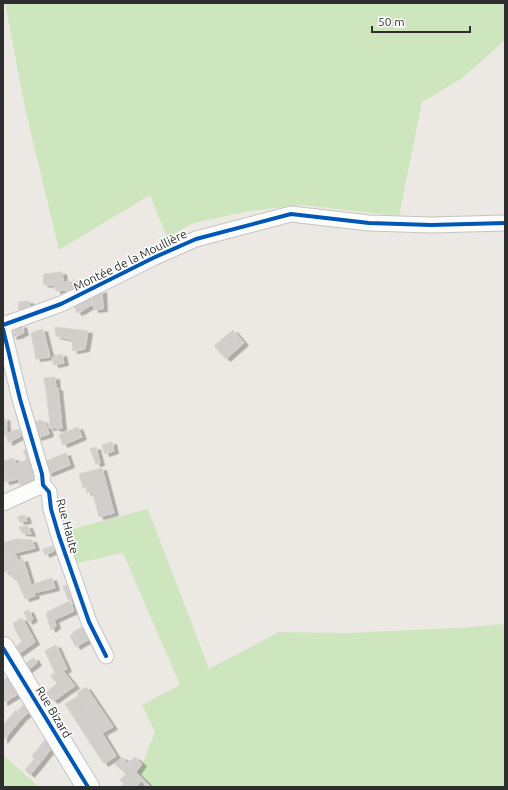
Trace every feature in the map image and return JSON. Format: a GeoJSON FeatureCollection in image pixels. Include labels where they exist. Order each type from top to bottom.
{"type":"FeatureCollection","features":[{"type":"Feature","properties":{"kind":"street","name":"Montée de la Moullière"},"geometry":{"type":"LineString","coordinates":[[3,325],[61,304],[153,258],[196,239],[291,214],[369,223],[431,225],[505,223]]}},
{"type":"Feature","properties":{"kind":"street","name":"Rue Haute"},"geometry":{"type":"LineString","coordinates":[[3,329],[20,400],[42,474],[43,485],[49,492],[51,509],[59,536],[89,622],[106,656]]}},
{"type":"Feature","properties":{"kind":"street"},"geometry":{"type":"LineString","coordinates":[[3,503],[43,485]]}},
{"type":"Feature","properties":{"kind":"street","name":"Rue Bizard"},"geometry":{"type":"LineString","coordinates":[[3,648],[88,787]]}},
{"type":"Feature","properties":{"kind":"green space"},"geometry":{"type":"Polygon","coordinates":[[[5,3],[505,3],[505,40],[461,79],[422,102],[399,216],[302,205],[250,211],[193,223],[167,238],[150,195],[59,250],[25,108],[5,3]]]}},
{"type":"Feature","properties":{"kind":"green space"},"geometry":{"type":"Polygon","coordinates":[[[148,509],[209,669],[279,632],[345,633],[460,628],[505,624],[505,787],[151,787],[136,772],[142,764],[155,732],[142,705],[180,685],[123,553],[73,564],[61,532],[148,509]]]}},
{"type":"Feature","properties":{"kind":"green space"},"geometry":{"type":"Polygon","coordinates":[[[3,755],[39,787],[3,787],[3,755]]]}},
{"type":"Feature","properties":{"kind":"building"},"geometry":{"type":"Polygon","coordinates":[[[62,272],[63,279],[51,281],[50,285],[43,284],[44,274],[62,272]]]}},
{"type":"Feature","properties":{"kind":"building"},"geometry":{"type":"Polygon","coordinates":[[[63,279],[64,282],[77,281],[80,294],[68,300],[66,290],[56,291],[55,286],[50,285],[51,281],[63,279]]]}},
{"type":"Feature","properties":{"kind":"building"},"geometry":{"type":"Polygon","coordinates":[[[102,290],[103,309],[94,310],[91,295],[102,290]]]}},
{"type":"Feature","properties":{"kind":"building"},"geometry":{"type":"Polygon","coordinates":[[[91,295],[93,304],[82,311],[78,301],[91,295]]]}},
{"type":"Feature","properties":{"kind":"building"},"geometry":{"type":"Polygon","coordinates":[[[29,301],[31,315],[20,319],[18,302],[29,301]]]}},
{"type":"Feature","properties":{"kind":"building"},"geometry":{"type":"Polygon","coordinates":[[[78,301],[82,311],[77,313],[73,303],[78,301]]]}},
{"type":"Feature","properties":{"kind":"building"},"geometry":{"type":"Polygon","coordinates":[[[22,325],[24,333],[12,337],[14,329],[22,325]]]}},
{"type":"Feature","properties":{"kind":"building"},"geometry":{"type":"Polygon","coordinates":[[[55,327],[88,331],[85,349],[73,351],[72,340],[56,336],[55,327]]]}},
{"type":"Feature","properties":{"kind":"building"},"geometry":{"type":"Polygon","coordinates":[[[43,329],[50,357],[36,359],[31,333],[43,329]]]}},
{"type":"Feature","properties":{"kind":"building"},"geometry":{"type":"Polygon","coordinates":[[[233,330],[244,343],[226,359],[214,346],[233,330]]]}},
{"type":"Feature","properties":{"kind":"building"},"geometry":{"type":"Polygon","coordinates":[[[62,354],[64,363],[54,365],[52,358],[62,354]]]}},
{"type":"Feature","properties":{"kind":"building"},"geometry":{"type":"Polygon","coordinates":[[[55,377],[56,389],[46,390],[44,378],[55,377]]]}},
{"type":"Feature","properties":{"kind":"building"},"geometry":{"type":"Polygon","coordinates":[[[58,388],[62,428],[56,429],[56,427],[49,428],[50,423],[46,390],[58,388]]]}},
{"type":"Feature","properties":{"kind":"building"},"geometry":{"type":"Polygon","coordinates":[[[3,418],[5,418],[7,434],[3,436],[3,418]]]}},
{"type":"Feature","properties":{"kind":"building"},"geometry":{"type":"Polygon","coordinates":[[[41,420],[46,424],[49,434],[37,438],[33,423],[41,420]]]}},
{"type":"Feature","properties":{"kind":"building"},"geometry":{"type":"Polygon","coordinates":[[[78,427],[82,437],[63,445],[59,435],[78,427]]]}},
{"type":"Feature","properties":{"kind":"building"},"geometry":{"type":"Polygon","coordinates":[[[21,429],[21,436],[8,443],[7,434],[21,429]]]}},
{"type":"Feature","properties":{"kind":"building"},"geometry":{"type":"Polygon","coordinates":[[[112,442],[114,451],[105,454],[102,445],[112,442]]]}},
{"type":"Feature","properties":{"kind":"building"},"geometry":{"type":"Polygon","coordinates":[[[96,447],[100,463],[96,464],[90,449],[96,447]]]}},
{"type":"Feature","properties":{"kind":"building"},"geometry":{"type":"Polygon","coordinates":[[[33,449],[40,474],[32,489],[23,492],[18,479],[9,481],[3,461],[14,458],[15,464],[27,460],[23,450],[33,449]]]}},
{"type":"Feature","properties":{"kind":"building"},"geometry":{"type":"Polygon","coordinates":[[[66,453],[70,465],[48,474],[44,462],[66,453]]]}},
{"type":"Feature","properties":{"kind":"building"},"geometry":{"type":"Polygon","coordinates":[[[3,462],[9,481],[5,482],[3,474],[3,462]]]}},
{"type":"Feature","properties":{"kind":"building"},"geometry":{"type":"Polygon","coordinates":[[[102,468],[114,513],[99,517],[92,491],[87,493],[86,487],[83,488],[79,474],[102,468]]]}},
{"type":"Feature","properties":{"kind":"building"},"geometry":{"type":"Polygon","coordinates":[[[25,515],[27,521],[20,522],[17,517],[25,515]]]}},
{"type":"Feature","properties":{"kind":"building"},"geometry":{"type":"Polygon","coordinates":[[[28,526],[31,534],[22,533],[19,527],[28,526]]]}},
{"type":"Feature","properties":{"kind":"building"},"geometry":{"type":"Polygon","coordinates":[[[17,539],[32,540],[35,548],[3,556],[3,543],[17,539]]]}},
{"type":"Feature","properties":{"kind":"building"},"geometry":{"type":"Polygon","coordinates":[[[53,546],[54,551],[45,555],[43,549],[53,546]]]}},
{"type":"Feature","properties":{"kind":"building"},"geometry":{"type":"Polygon","coordinates":[[[15,554],[18,560],[12,562],[9,555],[15,554]]]}},
{"type":"Feature","properties":{"kind":"building"},"geometry":{"type":"Polygon","coordinates":[[[9,555],[12,562],[23,559],[25,565],[4,572],[3,556],[9,555]]]}},
{"type":"Feature","properties":{"kind":"building"},"geometry":{"type":"Polygon","coordinates":[[[25,565],[31,585],[52,578],[55,588],[34,593],[35,596],[25,599],[15,576],[11,577],[8,570],[25,565]]]}},
{"type":"Feature","properties":{"kind":"building"},"geometry":{"type":"Polygon","coordinates":[[[70,584],[73,598],[68,600],[63,586],[70,584]]]}},
{"type":"Feature","properties":{"kind":"building"},"geometry":{"type":"Polygon","coordinates":[[[70,601],[74,611],[54,620],[51,610],[70,601]]]}},
{"type":"Feature","properties":{"kind":"building"},"geometry":{"type":"Polygon","coordinates":[[[29,610],[33,619],[28,622],[24,612],[29,610]]]}},
{"type":"Feature","properties":{"kind":"building"},"geometry":{"type":"Polygon","coordinates":[[[51,610],[56,626],[51,630],[46,613],[51,610]]]}},
{"type":"Feature","properties":{"kind":"building"},"geometry":{"type":"Polygon","coordinates":[[[22,618],[25,623],[15,629],[13,623],[22,618]]]}},
{"type":"Feature","properties":{"kind":"building"},"geometry":{"type":"Polygon","coordinates":[[[25,623],[35,642],[13,658],[9,652],[22,642],[15,629],[25,623]]]}},
{"type":"Feature","properties":{"kind":"building"},"geometry":{"type":"Polygon","coordinates":[[[86,625],[93,637],[79,645],[73,632],[86,625]]]}},
{"type":"Feature","properties":{"kind":"building"},"geometry":{"type":"Polygon","coordinates":[[[74,633],[79,645],[76,647],[70,636],[74,633]]]}},
{"type":"Feature","properties":{"kind":"building"},"geometry":{"type":"Polygon","coordinates":[[[56,645],[67,669],[63,671],[75,686],[66,692],[64,690],[51,699],[46,693],[57,683],[51,675],[55,673],[45,651],[56,645]]]}},
{"type":"Feature","properties":{"kind":"building"},"geometry":{"type":"Polygon","coordinates":[[[34,658],[37,663],[25,672],[21,666],[34,658]]]}},
{"type":"Feature","properties":{"kind":"building"},"geometry":{"type":"Polygon","coordinates":[[[9,676],[20,693],[3,703],[3,680],[9,676]]]}},
{"type":"Feature","properties":{"kind":"building"},"geometry":{"type":"Polygon","coordinates":[[[86,687],[113,727],[102,733],[78,696],[77,693],[86,687]]]}},
{"type":"Feature","properties":{"kind":"building"},"geometry":{"type":"Polygon","coordinates":[[[64,690],[66,692],[54,701],[51,699],[64,690]]]}},
{"type":"Feature","properties":{"kind":"building"},"geometry":{"type":"Polygon","coordinates":[[[78,696],[102,733],[89,741],[65,704],[78,696]]]}},
{"type":"Feature","properties":{"kind":"building"},"geometry":{"type":"Polygon","coordinates":[[[27,701],[33,709],[22,718],[17,712],[27,701]]]}},
{"type":"Feature","properties":{"kind":"building"},"geometry":{"type":"Polygon","coordinates":[[[16,710],[22,718],[3,741],[3,725],[16,710]]]}},
{"type":"Feature","properties":{"kind":"building"},"geometry":{"type":"Polygon","coordinates":[[[102,733],[116,756],[104,764],[89,741],[102,733]]]}},
{"type":"Feature","properties":{"kind":"building"},"geometry":{"type":"Polygon","coordinates":[[[49,735],[55,744],[40,763],[32,756],[49,735]]]}},
{"type":"Feature","properties":{"kind":"building"},"geometry":{"type":"Polygon","coordinates":[[[122,757],[151,787],[147,787],[141,781],[136,787],[121,787],[124,783],[120,780],[126,774],[115,764],[122,757]]]}},
{"type":"Feature","properties":{"kind":"building"},"geometry":{"type":"Polygon","coordinates":[[[135,757],[142,764],[136,772],[128,763],[135,757]]]}},
{"type":"Feature","properties":{"kind":"building"},"geometry":{"type":"Polygon","coordinates":[[[35,758],[40,763],[30,775],[25,770],[35,758]]]}},
{"type":"Feature","properties":{"kind":"cycle path"},"geometry":{"type":"LineString","coordinates":[[3,325],[61,304],[153,258],[196,239],[291,214],[369,223],[431,225],[505,223]]}},
{"type":"Feature","properties":{"kind":"cycle path"},"geometry":{"type":"LineString","coordinates":[[3,329],[20,399],[42,474],[43,485],[49,492],[51,509],[59,536],[89,622],[106,656]]}},
{"type":"Feature","properties":{"kind":"cycle path"},"geometry":{"type":"LineString","coordinates":[[3,648],[88,787]]}}]}
